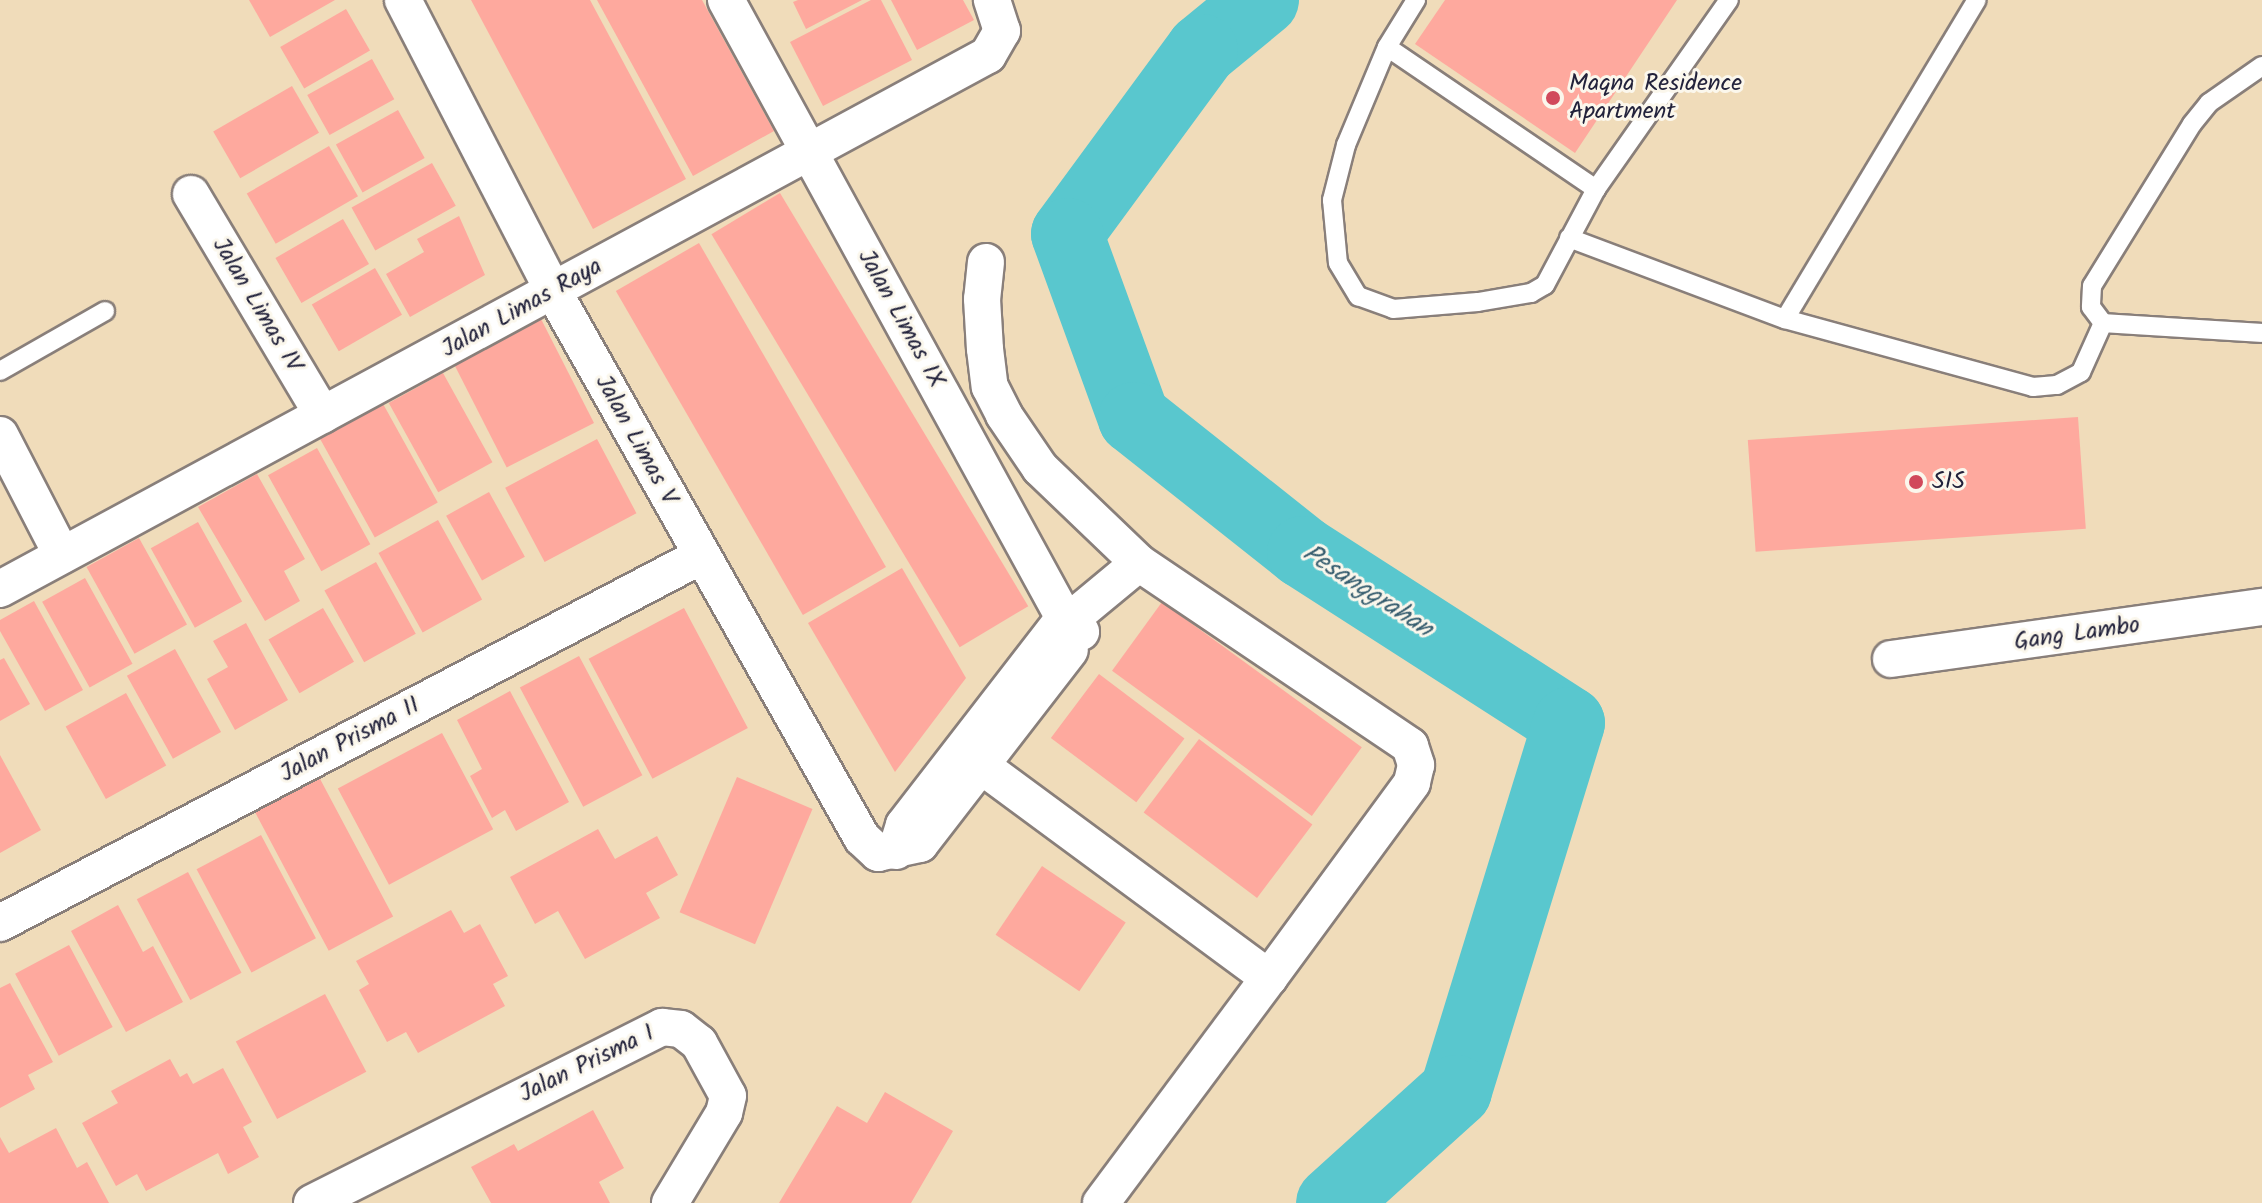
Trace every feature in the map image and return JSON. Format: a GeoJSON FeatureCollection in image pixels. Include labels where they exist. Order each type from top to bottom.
{"type":"FeatureCollection","features":[{"type":"Feature","properties":{"kind":"street","name":"Jalan Limas V"},"geometry":{"type":"LineString","coordinates":[[403,0],[553,291],[862,838],[878,853],[896,851]]}},
{"type":"Feature","properties":{"kind":"street","name":"Jalan Limas IX"},"geometry":{"type":"LineString","coordinates":[[726,0],[1076,620]]}},
{"type":"Feature","properties":{"kind":"street","name":"Jalan Limas Raya"},"geometry":{"type":"LineString","coordinates":[[0,589],[988,55],[1002,31],[992,0]]}},
{"type":"Feature","properties":{"kind":"street","name":"Jalan Limas IV"},"geometry":{"type":"LineString","coordinates":[[191,194],[323,415]]}},
{"type":"Feature","properties":{"kind":"street"},"geometry":{"type":"LineString","coordinates":[[986,262],[982,299],[990,387],[1004,415],[1040,468],[1139,563],[1410,746],[1416,765],[1412,783],[1101,1203]]}},
{"type":"Feature","properties":{"kind":"street"},"geometry":{"type":"LineString","coordinates":[[0,435],[62,555]]}},
{"type":"Feature","properties":{"kind":"street","name":"Jalan Prisma II"},"geometry":{"type":"LineString","coordinates":[[0,923],[701,556]]}},
{"type":"Feature","properties":{"kind":"street"},"geometry":{"type":"LineString","coordinates":[[896,851],[904,825],[1076,620],[1139,563]]}},
{"type":"Feature","properties":{"kind":"street","name":"Gang Lambo"},"geometry":{"type":"LineString","coordinates":[[1891,659],[2262,607]]}},
{"type":"Feature","properties":{"kind":"street"},"geometry":{"type":"LineString","coordinates":[[896,851],[920,844],[983,767],[1076,620]]}},
{"type":"Feature","properties":{"kind":"street"},"geometry":{"type":"LineString","coordinates":[[983,767],[1269,978]]}},
{"type":"Feature","properties":{"kind":"street","name":"Jalan Prisma I"},"geometry":{"type":"LineString","coordinates":[[312,1203],[662,1027],[681,1029],[699,1043],[728,1096],[724,1113],[670,1203]]}},
{"type":"Feature","properties":{"kind":"lane"},"geometry":{"type":"LineString","coordinates":[[1416,0],[1387,47],[1346,145],[1332,200],[1338,263],[1358,296],[1393,309],[1531,293],[1545,285],[1596,189],[1729,0]]}},
{"type":"Feature","properties":{"kind":"lane"},"geometry":{"type":"LineString","coordinates":[[1785,319],[1977,0]]}},
{"type":"Feature","properties":{"kind":"lane"},"geometry":{"type":"LineString","coordinates":[[1387,47],[1596,189]]}},
{"type":"Feature","properties":{"kind":"lane"},"geometry":{"type":"LineString","coordinates":[[2262,66],[2209,103],[2169,161],[2092,286],[2091,307],[2103,323],[2262,333]]}},
{"type":"Feature","properties":{"kind":"lane"},"geometry":{"type":"LineString","coordinates":[[1569,238],[1785,319],[2033,387],[2057,385],[2081,372],[2103,323]]}},
{"type":"Feature","properties":{"kind":"lane"},"geometry":{"type":"LineString","coordinates":[[0,371],[105,311]]}},
{"type":"Feature","properties":{"kind":"building"},"geometry":{"type":"Polygon","coordinates":[[[249,0],[335,0],[270,37],[249,0]]]}},
{"type":"Feature","properties":{"kind":"building"},"geometry":{"type":"Polygon","coordinates":[[[471,0],[590,0],[686,179],[593,229],[471,0]]]}},
{"type":"Feature","properties":{"kind":"building"},"geometry":{"type":"Polygon","coordinates":[[[597,0],[702,0],[774,131],[693,176],[597,0]]]}},
{"type":"Feature","properties":{"kind":"building"},"geometry":{"type":"Polygon","coordinates":[[[862,0],[806,29],[793,2],[862,0]]]}},
{"type":"Feature","properties":{"kind":"building"},"geometry":{"type":"Polygon","coordinates":[[[871,0],[881,0],[912,60],[823,106],[790,42],[871,0]]]}},
{"type":"Feature","properties":{"kind":"building"},"geometry":{"type":"Polygon","coordinates":[[[891,0],[963,0],[974,20],[917,50],[891,0]]]}},
{"type":"Feature","properties":{"kind":"building","name":"Maqna Residence Apartment"},"geometry":{"type":"Polygon","coordinates":[[[1445,0],[1677,0],[1575,153],[1415,44],[1445,0]]]}},
{"type":"Feature","properties":{"kind":"building"},"geometry":{"type":"Polygon","coordinates":[[[346,9],[370,51],[304,89],[280,47],[346,9]]]}},
{"type":"Feature","properties":{"kind":"building"},"geometry":{"type":"Polygon","coordinates":[[[372,59],[394,99],[330,135],[307,95],[372,59]]]}},
{"type":"Feature","properties":{"kind":"building"},"geometry":{"type":"Polygon","coordinates":[[[292,86],[319,133],[240,178],[213,132],[292,86]]]}},
{"type":"Feature","properties":{"kind":"building"},"geometry":{"type":"Polygon","coordinates":[[[398,110],[425,158],[363,193],[336,144],[398,110]]]}},
{"type":"Feature","properties":{"kind":"building"},"geometry":{"type":"Polygon","coordinates":[[[329,146],[358,196],[276,244],[247,194],[329,146]]]}},
{"type":"Feature","properties":{"kind":"building"},"geometry":{"type":"Polygon","coordinates":[[[432,163],[456,206],[375,250],[352,208],[432,163]]]}},
{"type":"Feature","properties":{"kind":"building"},"geometry":{"type":"Polygon","coordinates":[[[780,193],[1028,606],[960,647],[711,234],[780,193]]]}},
{"type":"Feature","properties":{"kind":"building"},"geometry":{"type":"Polygon","coordinates":[[[459,216],[485,275],[410,317],[386,274],[424,252],[417,239],[459,216]]]}},
{"type":"Feature","properties":{"kind":"building"},"geometry":{"type":"Polygon","coordinates":[[[343,219],[369,264],[301,303],[275,258],[343,219]]]}},
{"type":"Feature","properties":{"kind":"building"},"geometry":{"type":"Polygon","coordinates":[[[699,243],[886,567],[803,615],[616,291],[699,243]]]}},
{"type":"Feature","properties":{"kind":"building"},"geometry":{"type":"Polygon","coordinates":[[[375,268],[402,315],[339,351],[312,304],[375,268]]]}},
{"type":"Feature","properties":{"kind":"building"},"geometry":{"type":"Polygon","coordinates":[[[540,317],[594,423],[507,468],[453,361],[540,317]]]}},
{"type":"Feature","properties":{"kind":"building"},"geometry":{"type":"Polygon","coordinates":[[[443,373],[492,462],[438,492],[389,403],[443,373]]]}},
{"type":"Feature","properties":{"kind":"building"},"geometry":{"type":"Polygon","coordinates":[[[382,402],[438,503],[375,537],[319,437],[382,402]]]}},
{"type":"Feature","properties":{"kind":"building","name":"SIS"},"geometry":{"type":"Polygon","coordinates":[[[2078,417],[2086,529],[1756,552],[1748,440],[2078,417]]]}},
{"type":"Feature","properties":{"kind":"building"},"geometry":{"type":"Polygon","coordinates":[[[597,439],[636,513],[545,562],[505,488],[597,439]]]}},
{"type":"Feature","properties":{"kind":"building"},"geometry":{"type":"Polygon","coordinates":[[[317,448],[370,544],[321,571],[268,475],[317,448]]]}},
{"type":"Feature","properties":{"kind":"building"},"geometry":{"type":"Polygon","coordinates":[[[257,474],[305,559],[284,571],[300,601],[265,621],[198,507],[257,474]]]}},
{"type":"Feature","properties":{"kind":"building"},"geometry":{"type":"Polygon","coordinates":[[[489,492],[525,557],[482,580],[446,516],[489,492]]]}},
{"type":"Feature","properties":{"kind":"building"},"geometry":{"type":"Polygon","coordinates":[[[438,520],[482,600],[423,633],[379,553],[438,520]]]}},
{"type":"Feature","properties":{"kind":"building"},"geometry":{"type":"Polygon","coordinates":[[[198,522],[242,602],[195,628],[151,548],[198,522]]]}},
{"type":"Feature","properties":{"kind":"building"},"geometry":{"type":"Polygon","coordinates":[[[139,538],[187,625],[135,654],[87,567],[139,538]]]}},
{"type":"Feature","properties":{"kind":"building"},"geometry":{"type":"Polygon","coordinates":[[[376,562],[416,634],[364,662],[324,591],[376,562]]]}},
{"type":"Feature","properties":{"kind":"building"},"geometry":{"type":"Polygon","coordinates":[[[902,568],[966,678],[895,772],[808,623],[902,568]]]}},
{"type":"Feature","properties":{"kind":"building"},"geometry":{"type":"Polygon","coordinates":[[[85,578],[133,664],[90,687],[42,602],[85,578]]]}},
{"type":"Feature","properties":{"kind":"building"},"geometry":{"type":"Polygon","coordinates":[[[34,601],[83,690],[45,711],[0,631],[0,620],[34,601]]]}},
{"type":"Feature","properties":{"kind":"building"},"geometry":{"type":"Polygon","coordinates":[[[1162,602],[1362,747],[1312,816],[1112,671],[1162,602]]]}},
{"type":"Feature","properties":{"kind":"building"},"geometry":{"type":"Polygon","coordinates":[[[323,608],[354,662],[299,693],[268,640],[323,608]]]}},
{"type":"Feature","properties":{"kind":"building"},"geometry":{"type":"Polygon","coordinates":[[[684,608],[748,728],[652,779],[589,659],[684,608]]]}},
{"type":"Feature","properties":{"kind":"building"},"geometry":{"type":"Polygon","coordinates":[[[246,623],[288,700],[235,730],[207,679],[228,667],[213,641],[246,623]]]}},
{"type":"Feature","properties":{"kind":"building"},"geometry":{"type":"Polygon","coordinates":[[[175,649],[221,732],[173,759],[127,676],[175,649]]]}},
{"type":"Feature","properties":{"kind":"building"},"geometry":{"type":"Polygon","coordinates":[[[579,656],[642,775],[583,807],[520,687],[579,656]]]}},
{"type":"Feature","properties":{"kind":"building"},"geometry":{"type":"Polygon","coordinates":[[[4,658],[30,704],[0,721],[0,660],[4,658]]]}},
{"type":"Feature","properties":{"kind":"building"},"geometry":{"type":"Polygon","coordinates":[[[1099,674],[1184,738],[1136,802],[1051,738],[1099,674]]]}},
{"type":"Feature","properties":{"kind":"building"},"geometry":{"type":"Polygon","coordinates":[[[510,691],[569,802],[516,831],[505,810],[492,818],[470,776],[482,769],[457,720],[510,691]]]}},
{"type":"Feature","properties":{"kind":"building"},"geometry":{"type":"Polygon","coordinates":[[[126,693],[166,766],[106,799],[66,726],[126,693]]]}},
{"type":"Feature","properties":{"kind":"building"},"geometry":{"type":"Polygon","coordinates":[[[442,733],[493,829],[389,885],[338,788],[442,733]]]}},
{"type":"Feature","properties":{"kind":"building"},"geometry":{"type":"Polygon","coordinates":[[[1199,739],[1312,824],[1257,898],[1144,812],[1199,739]]]}},
{"type":"Feature","properties":{"kind":"building"},"geometry":{"type":"Polygon","coordinates":[[[0,755],[41,830],[0,853],[0,755]]]}},
{"type":"Feature","properties":{"kind":"building"},"geometry":{"type":"Polygon","coordinates":[[[319,777],[393,917],[329,951],[255,811],[319,777]]]}},
{"type":"Feature","properties":{"kind":"building"},"geometry":{"type":"Polygon","coordinates":[[[737,777],[812,809],[755,944],[680,912],[737,777]]]}},
{"type":"Feature","properties":{"kind":"building"},"geometry":{"type":"Polygon","coordinates":[[[598,829],[615,859],[657,836],[678,875],[646,893],[660,918],[585,959],[558,911],[535,924],[510,877],[598,829]]]}},
{"type":"Feature","properties":{"kind":"building"},"geometry":{"type":"Polygon","coordinates":[[[261,835],[316,938],[251,973],[197,869],[261,835]]]}},
{"type":"Feature","properties":{"kind":"building"},"geometry":{"type":"Polygon","coordinates":[[[1042,866],[1126,922],[1079,991],[996,935],[1042,866]]]}},
{"type":"Feature","properties":{"kind":"building"},"geometry":{"type":"Polygon","coordinates":[[[188,872],[242,973],[190,1000],[137,899],[188,872]]]}},
{"type":"Feature","properties":{"kind":"building"},"geometry":{"type":"Polygon","coordinates":[[[118,905],[143,952],[153,946],[183,1002],[126,1032],[71,931],[118,905]]]}},
{"type":"Feature","properties":{"kind":"building"},"geometry":{"type":"Polygon","coordinates":[[[451,910],[464,933],[480,924],[508,976],[493,984],[505,1006],[418,1053],[406,1032],[387,1042],[359,990],[369,984],[356,961],[451,910]]]}},
{"type":"Feature","properties":{"kind":"building"},"geometry":{"type":"Polygon","coordinates":[[[69,945],[113,1027],[59,1056],[15,974],[69,945]]]}},
{"type":"Feature","properties":{"kind":"building"},"geometry":{"type":"Polygon","coordinates":[[[10,983],[53,1062],[28,1075],[35,1089],[0,1108],[0,988],[10,983]]]}},
{"type":"Feature","properties":{"kind":"building"},"geometry":{"type":"Polygon","coordinates":[[[325,994],[366,1072],[277,1119],[236,1041],[325,994]]]}},
{"type":"Feature","properties":{"kind":"building"},"geometry":{"type":"Polygon","coordinates":[[[170,1059],[180,1077],[187,1073],[193,1084],[223,1068],[252,1122],[243,1127],[259,1157],[228,1174],[218,1153],[146,1191],[137,1174],[116,1186],[82,1123],[118,1103],[111,1091],[170,1059]]]}},
{"type":"Feature","properties":{"kind":"building"},"geometry":{"type":"Polygon","coordinates":[[[885,1092],[953,1131],[911,1203],[779,1203],[837,1106],[867,1123],[885,1092]]]}},
{"type":"Feature","properties":{"kind":"building"},"geometry":{"type":"Polygon","coordinates":[[[593,1110],[624,1168],[599,1182],[610,1203],[491,1203],[471,1167],[514,1144],[518,1151],[593,1110]]]}},
{"type":"Feature","properties":{"kind":"building"},"geometry":{"type":"Polygon","coordinates":[[[56,1128],[77,1168],[87,1162],[109,1203],[0,1203],[0,1137],[9,1153],[56,1128]]]}},
{"type":"Feature","properties":{"kind":"waterway","name":"Pesanggrahan"},"geometry":{"type":"LineString","coordinates":[[1263,0],[1202,50],[1067,234],[1134,418],[1303,552],[1569,723],[1456,1091],[1332,1203]]}},
{"type":"Feature","properties":{"kind":"place","name":"Maqna Residence Apartment"},"geometry":{"type":"Point","coordinates":[1553,98]}},
{"type":"Feature","properties":{"kind":"place","name":"SIS"},"geometry":{"type":"Point","coordinates":[1916,482]}}]}
